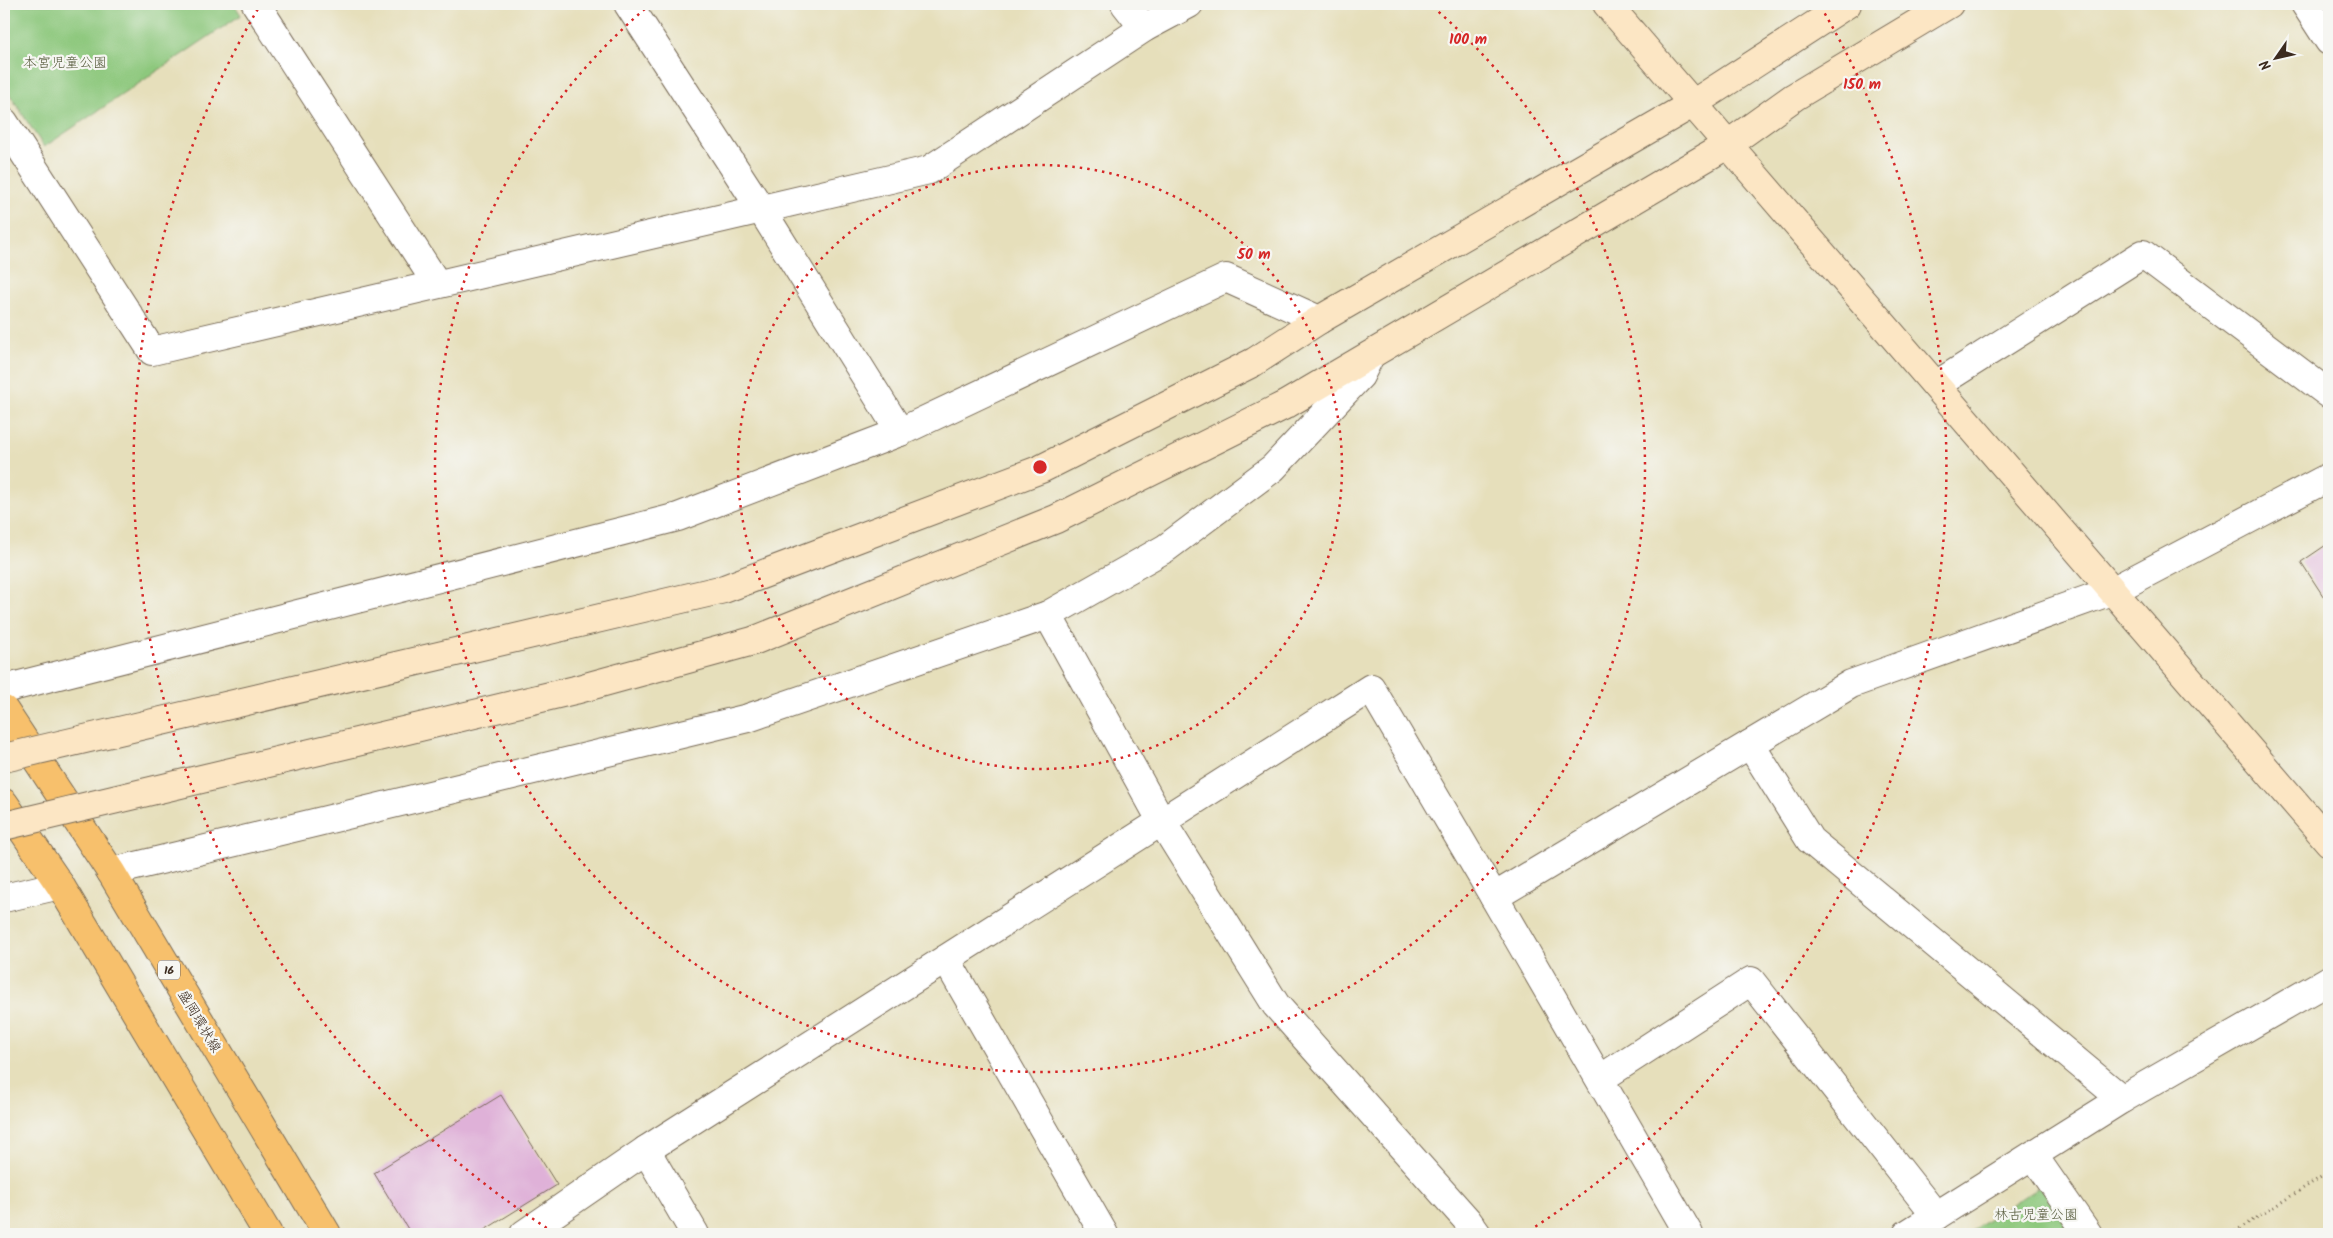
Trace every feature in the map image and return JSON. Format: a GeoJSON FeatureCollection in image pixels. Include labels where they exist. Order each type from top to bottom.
{"type":"FeatureCollection","features":[{"type":"Feature","properties":{"kind":"main road","name":"盛岡環状線"},"geometry":{"type":"LineString","coordinates":[[4,710],[110,872],[327,1234]]}},
{"type":"Feature","properties":{"kind":"main road"},"geometry":{"type":"LineString","coordinates":[[4,803],[60,886],[268,1234]]}},
{"type":"Feature","properties":{"kind":"street"},"geometry":{"type":"LineString","coordinates":[[256,4],[437,284]]}},
{"type":"Feature","properties":{"kind":"street"},"geometry":{"type":"LineString","coordinates":[[628,4],[761,209],[900,432]]}},
{"type":"Feature","properties":{"kind":"street"},"geometry":{"type":"LineString","coordinates":[[1125,4],[1144,28]]}},
{"type":"Feature","properties":{"kind":"street"},"geometry":{"type":"LineString","coordinates":[[4,122],[152,351],[929,170],[1144,28],[1189,4]]}},
{"type":"Feature","properties":{"kind":"street"},"geometry":{"type":"LineString","coordinates":[[1607,4],[2114,590],[2329,842]]}},
{"type":"Feature","properties":{"kind":"street"},"geometry":{"type":"LineString","coordinates":[[4,758],[724,590],[1040,469],[1254,362],[1319,320],[1694,103],[1847,4]]}},
{"type":"Feature","properties":{"kind":"street"},"geometry":{"type":"LineString","coordinates":[[4,826],[575,690],[753,641],[1056,519],[1285,405],[1370,356],[1728,145],[1794,97],[1949,4]]}},
{"type":"Feature","properties":{"kind":"street"},"geometry":{"type":"LineString","coordinates":[[2305,4],[2329,41]]}},
{"type":"Feature","properties":{"kind":"street"},"geometry":{"type":"LineString","coordinates":[[1936,385],[2143,254],[2329,394]]}},
{"type":"Feature","properties":{"kind":"street"},"geometry":{"type":"LineString","coordinates":[[4,689],[678,517],[900,432],[1226,278],[1319,320]]}},
{"type":"Feature","properties":{"kind":"street"},"geometry":{"type":"LineString","coordinates":[[110,872],[748,718],[1048,615],[1166,548],[1273,468],[1360,376],[1370,356]]}},
{"type":"Feature","properties":{"kind":"street"},"geometry":{"type":"LineString","coordinates":[[1494,896],[1851,684],[2114,590],[2329,477]]}},
{"type":"Feature","properties":{"kind":"street"},"geometry":{"type":"LineString","coordinates":[[1048,615],[1162,822],[1276,1005],[1468,1220],[1477,1234]]}},
{"type":"Feature","properties":{"kind":"street"},"geometry":{"type":"LineString","coordinates":[[524,1234],[646,1150],[1371,688],[1494,896],[1689,1234]]}},
{"type":"Feature","properties":{"kind":"street"},"geometry":{"type":"LineString","coordinates":[[1750,744],[1810,840],[2122,1100]]}},
{"type":"Feature","properties":{"kind":"street"},"geometry":{"type":"LineString","coordinates":[[4,898],[60,886]]}},
{"type":"Feature","properties":{"kind":"street"},"geometry":{"type":"LineString","coordinates":[[946,959],[1104,1234]]}},
{"type":"Feature","properties":{"kind":"street"},"geometry":{"type":"LineString","coordinates":[[1907,1234],[2122,1100],[2329,980]]}},
{"type":"Feature","properties":{"kind":"street"},"geometry":{"type":"LineString","coordinates":[[1600,1079],[1751,981],[1936,1216]]}},
{"type":"Feature","properties":{"kind":"street"},"geometry":{"type":"LineString","coordinates":[[646,1150],[695,1234]]}},
{"type":"Feature","properties":{"kind":"street"},"geometry":{"type":"LineString","coordinates":[[2033,1155],[2088,1234]]}},
{"type":"Feature","properties":{"kind":"path"},"geometry":{"type":"LineString","coordinates":[[2231,1234],[2329,1172]]}},
{"type":"Feature","properties":{"kind":"green space","name":"本宮児童公園"},"geometry":{"type":"Polygon","coordinates":[[[4,4],[234,4],[241,15],[44,147],[4,86],[4,4]]]}},
{"type":"Feature","properties":{"kind":"green space","name":"林古児童公園"},"geometry":{"type":"Polygon","coordinates":[[[2043,1184],[2076,1234],[1967,1234],[2043,1184]]]}},
{"type":"Feature","properties":{"kind":"building"},"geometry":{"type":"Polygon","coordinates":[[[2329,543],[2329,605],[2301,562],[2329,543]]]}},
{"type":"Feature","properties":{"kind":"building"},"geometry":{"type":"Polygon","coordinates":[[[501,1095],[557,1185],[478,1234],[411,1234],[374,1173],[501,1095]]]}}]}
